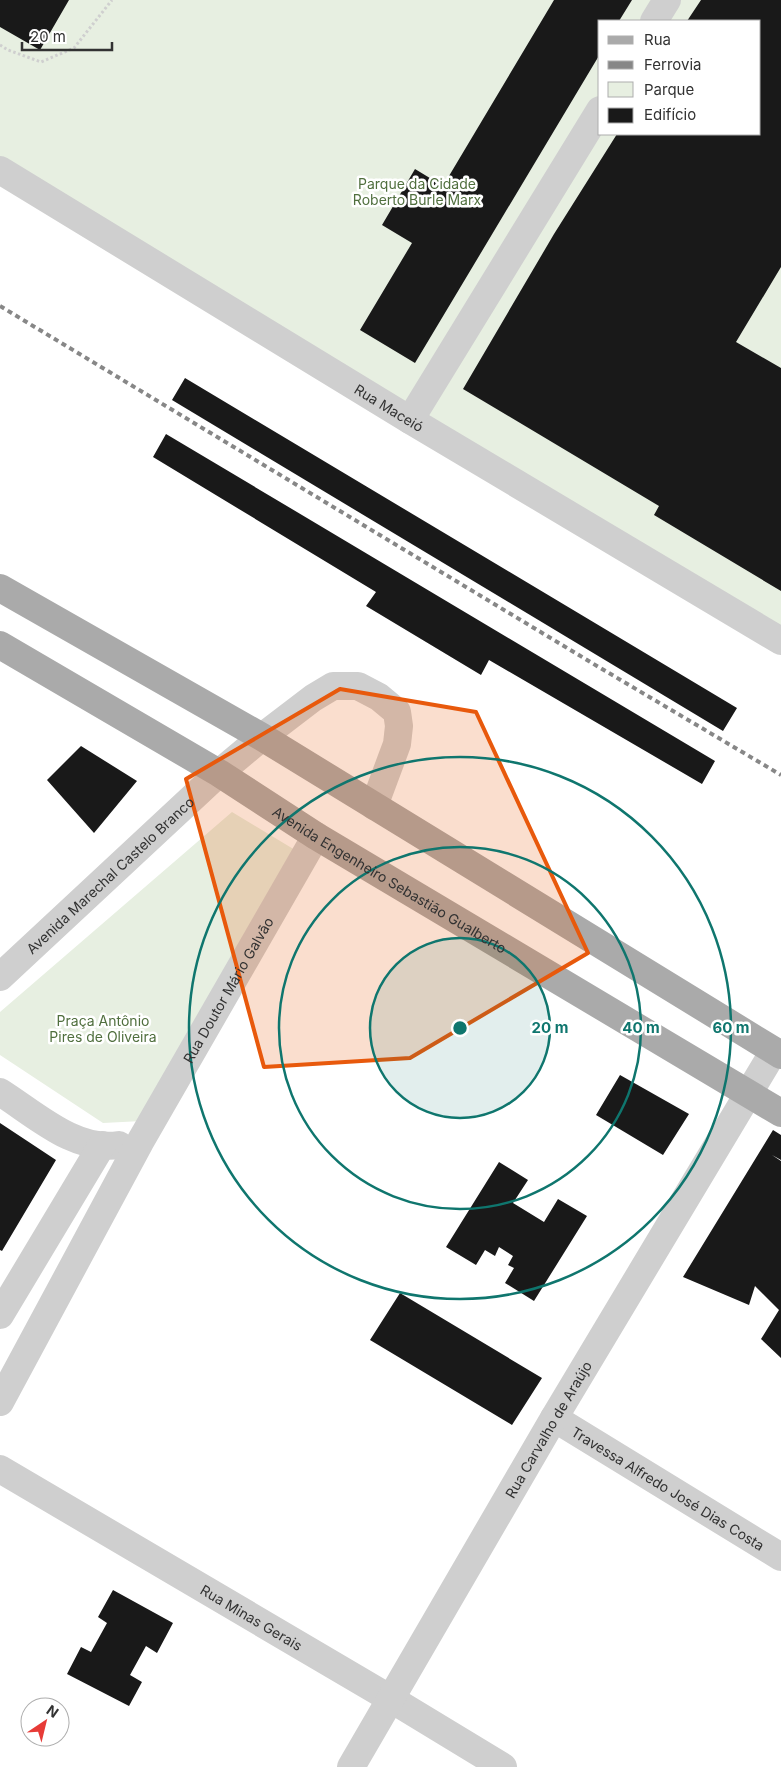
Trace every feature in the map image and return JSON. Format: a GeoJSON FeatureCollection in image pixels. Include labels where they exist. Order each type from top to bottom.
{"type":"FeatureCollection","features":[{"type":"Feature","properties":{"kind":"main road"},"geometry":{"type":"LineString","coordinates":[[0,588],[262,737],[777,1053]]}},
{"type":"Feature","properties":{"kind":"main road","name":"Avenida Engenheiro Sebastião Gualberto"},"geometry":{"type":"LineString","coordinates":[[0,645],[219,773],[316,836],[781,1113]]}},
{"type":"Feature","properties":{"kind":"street"},"geometry":{"type":"LineString","coordinates":[[655,20],[667,0]]}},
{"type":"Feature","properties":{"kind":"street"},"geometry":{"type":"LineString","coordinates":[[410,420],[598,113]]}},
{"type":"Feature","properties":{"kind":"street","name":"Rua Maceió"},"geometry":{"type":"LineString","coordinates":[[0,170],[410,420],[781,641]]}},
{"type":"Feature","properties":{"kind":"street","name":"Avenida Marechal Castelo Branco"},"geometry":{"type":"LineString","coordinates":[[0,977],[219,773],[262,737],[333,686],[358,686],[379,696],[397,712],[399,726],[397,744],[374,806]]}},
{"type":"Feature","properties":{"kind":"street","name":"Rua Doutor Mário Galvão"},"geometry":{"type":"LineString","coordinates":[[0,1402],[140,1142],[316,836]]}},
{"type":"Feature","properties":{"kind":"street","name":"Rua Carvalho de Araújo"},"geometry":{"type":"LineString","coordinates":[[351,1767],[554,1418],[748,1094],[777,1053]]}},
{"type":"Feature","properties":{"kind":"street"},"geometry":{"type":"LineString","coordinates":[[0,1092],[64,1134],[102,1145],[112,1146],[140,1142]]}},
{"type":"Feature","properties":{"kind":"street"},"geometry":{"type":"LineString","coordinates":[[0,1315],[102,1145]]}},
{"type":"Feature","properties":{"kind":"street","name":"Travessa Alfredo José Dias Costa"},"geometry":{"type":"LineString","coordinates":[[554,1418],[781,1557]]}},
{"type":"Feature","properties":{"kind":"street","name":"Rua Minas Gerais"},"geometry":{"type":"LineString","coordinates":[[0,1468],[392,1699],[503,1767]]}},
{"type":"Feature","properties":{"kind":"path"},"geometry":{"type":"LineString","coordinates":[[0,45],[8,50],[41,62],[74,48],[112,0]]}},
{"type":"Feature","properties":{"kind":"highlighted area"},"geometry":{"type":"Polygon","coordinates":[[[340,689],[476,712],[588,953],[410,1058],[264,1067],[186,779],[340,689]]]}},
{"type":"Feature","properties":{"kind":"green space","name":"Parque da Cidade Roberto Burle Marx"},"geometry":{"type":"Polygon","coordinates":[[[0,0],[781,0],[781,637],[0,160],[0,0]]]}},
{"type":"Feature","properties":{"kind":"green space","name":"Praça Antônio Pires de Oliveira"},"geometry":{"type":"Polygon","coordinates":[[[232,812],[295,850],[142,1121],[103,1123],[0,1055],[0,1012],[232,812]]]}},
{"type":"Feature","properties":{"kind":"building"},"geometry":{"type":"Polygon","coordinates":[[[0,0],[69,0],[40,50],[0,27],[0,0]]]}},
{"type":"Feature","properties":{"kind":"building"},"geometry":{"type":"Polygon","coordinates":[[[554,0],[632,0],[620,20],[598,20],[598,57],[415,363],[360,330],[412,243],[382,225],[415,169],[443,186],[554,0]]]}},
{"type":"Feature","properties":{"kind":"building"},"geometry":{"type":"Polygon","coordinates":[[[701,0],[781,0],[781,267],[736,342],[781,368],[781,591],[654,515],[659,506],[463,389],[554,234],[616,135],[761,135],[761,20],[688,20],[701,0]]]}},
{"type":"Feature","properties":{"kind":"building"},"geometry":{"type":"Polygon","coordinates":[[[185,378],[737,708],[723,731],[172,400],[185,378]]]}},
{"type":"Feature","properties":{"kind":"building"},"geometry":{"type":"Polygon","coordinates":[[[166,434],[715,761],[702,784],[489,660],[481,675],[366,606],[376,592],[153,457],[166,434]]]}},
{"type":"Feature","properties":{"kind":"building"},"geometry":{"type":"Polygon","coordinates":[[[81,746],[137,781],[94,833],[47,780],[81,746]]]}},
{"type":"Feature","properties":{"kind":"building"},"geometry":{"type":"Polygon","coordinates":[[[620,1075],[689,1114],[663,1155],[596,1115],[620,1075]]]}},
{"type":"Feature","properties":{"kind":"building"},"geometry":{"type":"Polygon","coordinates":[[[0,1123],[56,1160],[2,1251],[0,1250],[0,1123]]]}},
{"type":"Feature","properties":{"kind":"building"},"geometry":{"type":"Polygon","coordinates":[[[773,1130],[781,1135],[781,1160],[772,1155],[781,1161],[781,1358],[761,1339],[779,1310],[755,1286],[749,1305],[683,1277],[773,1130]]]}},
{"type":"Feature","properties":{"kind":"building"},"geometry":{"type":"Polygon","coordinates":[[[499,1162],[528,1180],[513,1203],[544,1222],[558,1199],[587,1216],[534,1301],[505,1283],[514,1268],[508,1265],[513,1256],[499,1247],[495,1256],[485,1250],[476,1265],[446,1247],[499,1162]]]}},
{"type":"Feature","properties":{"kind":"building"},"geometry":{"type":"Polygon","coordinates":[[[400,1293],[542,1378],[512,1425],[370,1340],[400,1293]]]}},
{"type":"Feature","properties":{"kind":"building"},"geometry":{"type":"Polygon","coordinates":[[[113,1590],[173,1623],[157,1653],[146,1646],[130,1675],[142,1682],[129,1706],[67,1674],[81,1647],[91,1652],[107,1623],[98,1617],[113,1590]]]}},
{"type":"Feature","properties":{"kind":"railway"},"geometry":{"type":"LineString","coordinates":[[0,306],[781,775]]}}]}
